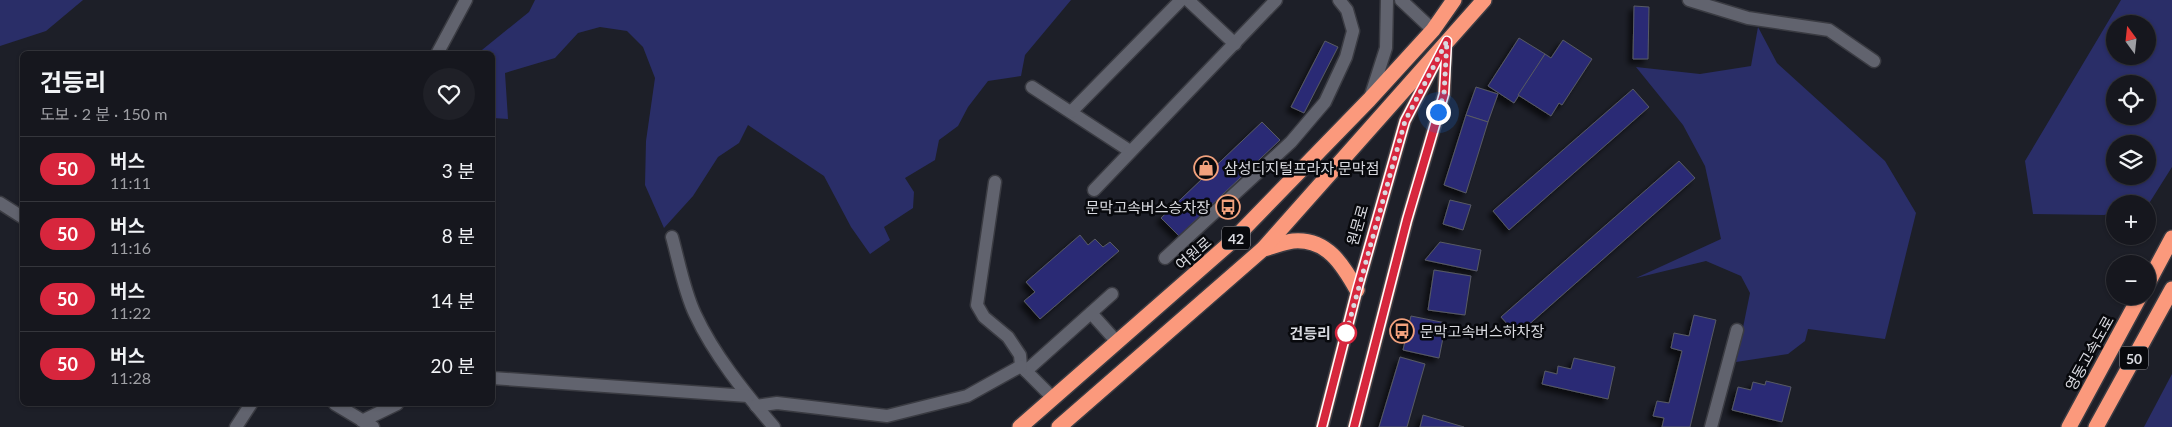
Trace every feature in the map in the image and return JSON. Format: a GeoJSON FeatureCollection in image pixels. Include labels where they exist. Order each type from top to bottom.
{"type":"FeatureCollection","features":[{"type":"Feature","properties":{"kind":"highway","name":"여원로"},"geometry":{"type":"LineString","coordinates":[[1020,427],[1230,243],[1369,100],[1433,30],[1454,0]]}},
{"type":"Feature","properties":{"kind":"highway","name":"42"},"geometry":{"type":"LineString","coordinates":[[1059,427],[1263,249],[1484,0]]}},
{"type":"Feature","properties":{"kind":"highway"},"geometry":{"type":"LineString","coordinates":[[1433,30],[1447,41]]}},
{"type":"Feature","properties":{"kind":"highway"},"geometry":{"type":"LineString","coordinates":[[2156,267],[2172,238]]}},
{"type":"Feature","properties":{"kind":"highway"},"geometry":{"type":"LineString","coordinates":[[1263,249],[1293,241],[1310,242],[1328,250],[1344,266],[1357,290]]}},
{"type":"Feature","properties":{"kind":"highway","name":"50"},"geometry":{"type":"LineString","coordinates":[[2096,427],[2172,289]]}},
{"type":"Feature","properties":{"kind":"highway","name":"영동고속도로"},"geometry":{"type":"LineString","coordinates":[[2068,427],[2135,305]]}},
{"type":"Feature","properties":{"kind":"main road","name":"원문로"},"geometry":{"type":"LineString","coordinates":[[1322,427],[1357,290],[1405,121],[1447,41]]}},
{"type":"Feature","properties":{"kind":"main road"},"geometry":{"type":"LineString","coordinates":[[1354,427],[1407,220],[1444,94],[1447,41]]}},
{"type":"Feature","properties":{"kind":"street"},"geometry":{"type":"LineString","coordinates":[[439,51],[466,0]]}},
{"type":"Feature","properties":{"kind":"street"},"geometry":{"type":"LineString","coordinates":[[1071,112],[1181,0]]}},
{"type":"Feature","properties":{"kind":"street"},"geometry":{"type":"LineString","coordinates":[[1188,0],[1235,44]]}},
{"type":"Feature","properties":{"kind":"street"},"geometry":{"type":"LineString","coordinates":[[1094,190],[1276,0]]}},
{"type":"Feature","properties":{"kind":"street"},"geometry":{"type":"LineString","coordinates":[[1165,258],[1291,142],[1325,102],[1346,57],[1353,32],[1347,10],[1339,0]]}},
{"type":"Feature","properties":{"kind":"street"},"geometry":{"type":"LineString","coordinates":[[1369,100],[1386,48],[1388,0]]}},
{"type":"Feature","properties":{"kind":"street"},"geometry":{"type":"LineString","coordinates":[[1401,0],[1433,30]]}},
{"type":"Feature","properties":{"kind":"street"},"geometry":{"type":"LineString","coordinates":[[1689,0],[1748,18],[1829,30],[1874,61]]}},
{"type":"Feature","properties":{"kind":"street"},"geometry":{"type":"LineString","coordinates":[[1032,87],[1130,151]]}},
{"type":"Feature","properties":{"kind":"street"},"geometry":{"type":"LineString","coordinates":[[994,182],[977,306],[984,317],[1008,337],[1020,355],[1024,368],[1053,398]]}},
{"type":"Feature","properties":{"kind":"street"},"geometry":{"type":"LineString","coordinates":[[0,203],[20,216]]}},
{"type":"Feature","properties":{"kind":"street"},"geometry":{"type":"LineString","coordinates":[[672,238],[695,314],[714,348],[748,396],[774,427]]}},
{"type":"Feature","properties":{"kind":"street"},"geometry":{"type":"LineString","coordinates":[[756,406],[777,403],[887,416],[967,396],[1024,368],[1112,294]]}},
{"type":"Feature","properties":{"kind":"street"},"geometry":{"type":"LineString","coordinates":[[1091,313],[1118,342]]}},
{"type":"Feature","properties":{"kind":"street"},"geometry":{"type":"LineString","coordinates":[[1711,427],[1737,330]]}},
{"type":"Feature","properties":{"kind":"street"},"geometry":{"type":"LineString","coordinates":[[495,378],[748,396]]}},
{"type":"Feature","properties":{"kind":"street"},"geometry":{"type":"LineString","coordinates":[[236,427],[250,406]]}},
{"type":"Feature","properties":{"kind":"street"},"geometry":{"type":"LineString","coordinates":[[338,406],[367,424],[395,406]]}},
{"type":"Feature","properties":{"kind":"shaded area"},"geometry":{"type":"Polygon","coordinates":[[[0,0],[83,0],[46,31],[0,46],[0,0]]]}},
{"type":"Feature","properties":{"kind":"shaded area"},"geometry":{"type":"Polygon","coordinates":[[[535,0],[1071,0],[1025,55],[1021,76],[988,81],[968,107],[958,126],[939,140],[935,160],[905,178],[914,192],[913,208],[884,227],[890,240],[870,254],[851,227],[824,176],[748,125],[739,143],[718,157],[693,196],[664,228],[645,185],[646,141],[655,78],[643,47],[627,31],[600,27],[578,33],[555,58],[505,73],[508,119],[495,118],[495,51],[481,51],[529,12],[535,0]]]}},
{"type":"Feature","properties":{"kind":"shaded area"},"geometry":{"type":"Polygon","coordinates":[[[2121,0],[2172,0],[2172,167],[2154,195],[2106,195],[2106,215],[2104,215],[2033,214],[2025,161],[2106,25],[2106,65],[2156,65],[2156,15],[2112,15],[2121,0]]]}},
{"type":"Feature","properties":{"kind":"shaded area"},"geometry":{"type":"Polygon","coordinates":[[[1758,27],[1777,63],[1885,161],[1916,213],[1885,339],[1808,329],[1805,341],[1788,354],[1736,362],[1750,293],[1741,276],[1706,261],[1636,278],[1721,239],[1705,166],[1683,125],[1636,67],[1700,74],[1751,66],[1758,27]]]}},
{"type":"Feature","properties":{"kind":"shaded area"},"geometry":{"type":"Polygon","coordinates":[[[2172,374],[2172,427],[2144,427],[2172,374]]]}},
{"type":"Feature","properties":{"kind":"building"},"geometry":{"type":"Polygon","coordinates":[[[1634,6],[1649,7],[1648,59],[1633,59],[1634,6]]]}},
{"type":"Feature","properties":{"kind":"building"},"geometry":{"type":"Polygon","coordinates":[[[1519,38],[1545,54],[1514,103],[1488,86],[1519,38]]]}},
{"type":"Feature","properties":{"kind":"building"},"geometry":{"type":"Polygon","coordinates":[[[1563,40],[1592,59],[1562,105],[1559,103],[1551,116],[1518,95],[1545,54],[1551,58],[1563,40]]]}},
{"type":"Feature","properties":{"kind":"building"},"geometry":{"type":"Polygon","coordinates":[[[1325,41],[1338,47],[1304,113],[1291,107],[1325,41]]]}},
{"type":"Feature","properties":{"kind":"building"},"geometry":{"type":"Polygon","coordinates":[[[1476,87],[1498,94],[1488,122],[1466,115],[1476,87]]]}},
{"type":"Feature","properties":{"kind":"building"},"geometry":{"type":"Polygon","coordinates":[[[1633,89],[1649,107],[1509,230],[1493,211],[1633,89]]]}},
{"type":"Feature","properties":{"kind":"building"},"geometry":{"type":"Polygon","coordinates":[[[1466,115],[1488,122],[1466,193],[1444,185],[1466,115]]]}},
{"type":"Feature","properties":{"kind":"building"},"geometry":{"type":"Polygon","coordinates":[[[1262,122],[1280,140],[1179,236],[1161,218],[1262,122]]]}},
{"type":"Feature","properties":{"kind":"building"},"geometry":{"type":"Polygon","coordinates":[[[1679,161],[1695,178],[1517,335],[1501,317],[1679,161]]]}},
{"type":"Feature","properties":{"kind":"building"},"geometry":{"type":"Polygon","coordinates":[[[1450,200],[1471,205],[1463,230],[1443,224],[1450,200]]]}},
{"type":"Feature","properties":{"kind":"building"},"geometry":{"type":"Polygon","coordinates":[[[1080,235],[1088,245],[1095,239],[1103,247],[1110,242],[1119,251],[1040,319],[1024,301],[1035,292],[1026,282],[1080,235]]]}},
{"type":"Feature","properties":{"kind":"building"},"geometry":{"type":"Polygon","coordinates":[[[1440,242],[1481,250],[1477,271],[1425,260],[1440,242]]]}},
{"type":"Feature","properties":{"kind":"building"},"geometry":{"type":"Polygon","coordinates":[[[1434,270],[1471,276],[1465,315],[1428,310],[1434,270]]]}},
{"type":"Feature","properties":{"kind":"building"},"geometry":{"type":"Polygon","coordinates":[[[1694,315],[1716,320],[1690,427],[1662,427],[1664,418],[1653,416],[1657,401],[1669,403],[1682,351],[1671,348],[1674,333],[1689,336],[1694,315]]]}},
{"type":"Feature","properties":{"kind":"building"},"geometry":{"type":"Polygon","coordinates":[[[1411,316],[1446,323],[1439,358],[1403,350],[1411,316]]]}},
{"type":"Feature","properties":{"kind":"building"},"geometry":{"type":"Polygon","coordinates":[[[1400,357],[1425,364],[1407,427],[1379,427],[1400,357]]]}},
{"type":"Feature","properties":{"kind":"building"},"geometry":{"type":"Polygon","coordinates":[[[1574,358],[1615,367],[1608,399],[1542,384],[1545,371],[1557,374],[1558,366],[1571,369],[1574,358]]]}},
{"type":"Feature","properties":{"kind":"building"},"geometry":{"type":"Polygon","coordinates":[[[1766,381],[1791,387],[1782,422],[1732,410],[1738,387],[1751,390],[1753,382],[1765,385],[1766,381]]]}},
{"type":"Feature","properties":{"kind":"building"},"geometry":{"type":"Polygon","coordinates":[[[1423,415],[1464,427],[1420,427],[1423,415]]]}},
{"type":"Feature","properties":{"kind":"bus line","name":"50"},"geometry":{"type":"LineString","coordinates":[[1322,427],[1374,227],[1405,121],[1447,41],[1444,94],[1407,220],[1354,427]]}},
{"type":"Feature","properties":{"kind":"place","name":"삼성디지털프라자 문막점"},"geometry":{"type":"Point","coordinates":[1206,168]}},
{"type":"Feature","properties":{"kind":"place","name":"문막고속버스승차장"},"geometry":{"type":"Point","coordinates":[1228,207]}},
{"type":"Feature","properties":{"kind":"place","name":"문막고속버스하차장"},"geometry":{"type":"Point","coordinates":[1402,331]}},
{"type":"Feature","properties":{"kind":"place","name":"건등리"},"geometry":{"type":"Point","coordinates":[1346,333]}},
{"type":"Feature","properties":{"kind":"route"},"geometry":{"type":"LineString","coordinates":[[1346,333],[1344,341],[1361,274],[1405,121],[1447,41],[1444,94],[1438,112]]}}]}
